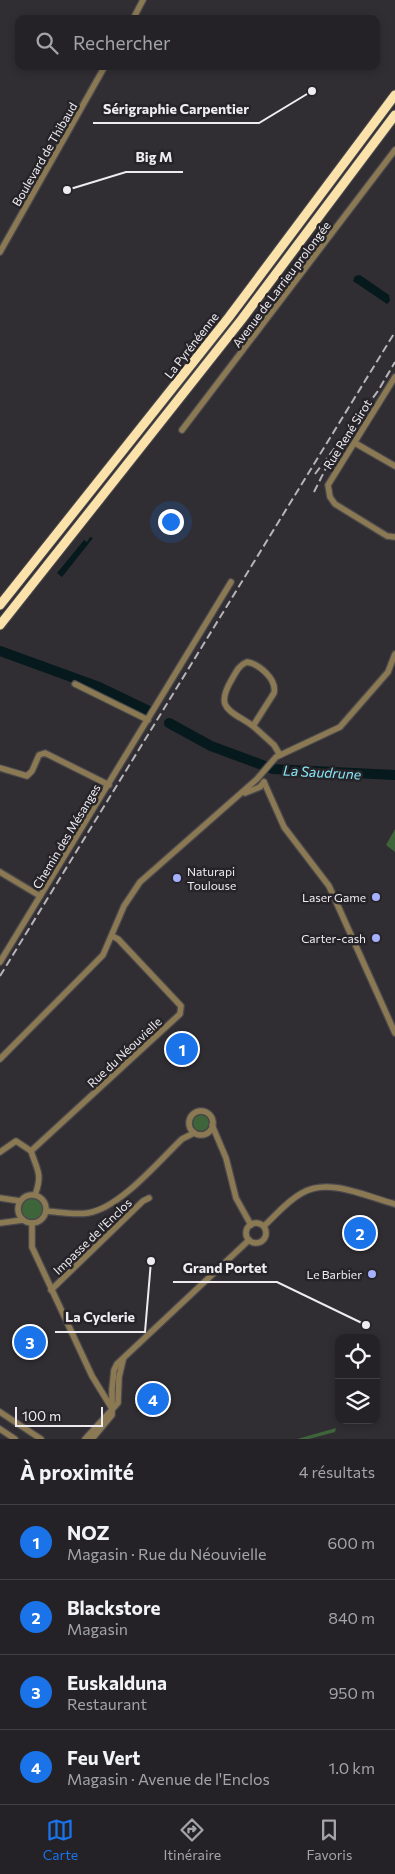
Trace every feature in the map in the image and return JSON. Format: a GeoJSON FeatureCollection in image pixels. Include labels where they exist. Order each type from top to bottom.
{"type":"FeatureCollection","features":[{"type":"Feature","properties":{"kind":"highway","name":"La Pyrénéenne"},"geometry":{"type":"LineString","coordinates":[[0,606],[228,317],[395,95]]}},
{"type":"Feature","properties":{"kind":"highway","name":"La Pyrénéenne"},"geometry":{"type":"LineString","coordinates":[[0,625],[247,313],[395,115]]}},
{"type":"Feature","properties":{"kind":"street"},"geometry":{"type":"LineString","coordinates":[[134,15],[143,0]]}},
{"type":"Feature","properties":{"kind":"street","name":"Boulevard de Thibaud"},"geometry":{"type":"LineString","coordinates":[[0,252],[104,70]]}},
{"type":"Feature","properties":{"kind":"street","name":"Avenue de Larrieu prolongée"},"geometry":{"type":"LineString","coordinates":[[182,430],[395,150]]}},
{"type":"Feature","properties":{"kind":"street","name":"Rue René Sirot"},"geometry":{"type":"LineString","coordinates":[[395,376],[328,485],[330,497],[335,504],[388,536],[395,537]]}},
{"type":"Feature","properties":{"kind":"street"},"geometry":{"type":"LineString","coordinates":[[355,443],[395,466]]}},
{"type":"Feature","properties":{"kind":"street","name":"Chemin des Mésanges"},"geometry":{"type":"LineString","coordinates":[[0,962],[231,582]]}},
{"type":"Feature","properties":{"kind":"street"},"geometry":{"type":"LineString","coordinates":[[0,1059],[103,955],[124,906],[140,882],[160,862],[230,804],[280,755],[340,727],[388,672],[395,654]]}},
{"type":"Feature","properties":{"kind":"street"},"geometry":{"type":"LineString","coordinates":[[253,726],[274,693],[275,687],[272,680],[254,663],[247,662],[241,664],[223,694],[222,700],[225,706],[253,726],[274,745],[280,755]]}},
{"type":"Feature","properties":{"kind":"street"},"geometry":{"type":"LineString","coordinates":[[75,684],[148,720]]}},
{"type":"Feature","properties":{"kind":"street"},"geometry":{"type":"LineString","coordinates":[[0,768],[27,776],[32,771],[39,755],[45,753],[108,784]]}},
{"type":"Feature","properties":{"kind":"street"},"geometry":{"type":"LineString","coordinates":[[262,784],[264,772]]}},
{"type":"Feature","properties":{"kind":"street"},"geometry":{"type":"LineString","coordinates":[[257,779],[271,799],[292,840],[329,886],[395,1033]]}},
{"type":"Feature","properties":{"kind":"street"},"geometry":{"type":"LineString","coordinates":[[230,804],[249,790],[262,784]]}},
{"type":"Feature","properties":{"kind":"street"},"geometry":{"type":"LineString","coordinates":[[0,872],[40,896]]}},
{"type":"Feature","properties":{"kind":"street","name":"Rue du Néouvielle"},"geometry":{"type":"LineString","coordinates":[[31,1150],[180,1014],[181,1006],[118,939],[112,936]]}},
{"type":"Feature","properties":{"kind":"street"},"geometry":{"type":"LineString","coordinates":[[182,1139],[192,1115],[202,1112],[209,1115],[226,1158],[236,1198],[251,1225]]}},
{"type":"Feature","properties":{"kind":"street"},"geometry":{"type":"LineString","coordinates":[[189,1126],[194,1132],[209,1136],[220,1144]]}},
{"type":"Feature","properties":{"kind":"street"},"geometry":{"type":"LineString","coordinates":[[203,1134],[209,1131],[212,1126]]}},
{"type":"Feature","properties":{"kind":"street"},"geometry":{"type":"LineString","coordinates":[[46,1211],[90,1212],[105,1207],[119,1198],[182,1139],[194,1132]]}},
{"type":"Feature","properties":{"kind":"street"},"geometry":{"type":"LineString","coordinates":[[0,1152],[16,1141],[31,1150],[39,1167],[40,1175],[35,1195]]}},
{"type":"Feature","properties":{"kind":"street"},"geometry":{"type":"LineString","coordinates":[[264,1226],[296,1197],[316,1187],[348,1191],[395,1204]]}},
{"type":"Feature","properties":{"kind":"street"},"geometry":{"type":"LineString","coordinates":[[0,1223],[23,1220],[32,1223],[42,1218],[46,1211],[45,1203],[35,1195],[26,1196],[20,1201],[17,1209],[23,1220]]}},
{"type":"Feature","properties":{"kind":"street"},"geometry":{"type":"LineString","coordinates":[[0,1198],[20,1201]]}},
{"type":"Feature","properties":{"kind":"street","name":"Impasse de l'Enclos"},"geometry":{"type":"LineString","coordinates":[[51,1290],[143,1201],[149,1198]]}},
{"type":"Feature","properties":{"kind":"street"},"geometry":{"type":"LineString","coordinates":[[375,1199],[395,1208]]}},
{"type":"Feature","properties":{"kind":"street"},"geometry":{"type":"LineString","coordinates":[[32,1223],[32,1247],[92,1376],[112,1410]]}},
{"type":"Feature","properties":{"kind":"street"},"geometry":{"type":"LineString","coordinates":[[257,1223],[264,1226],[266,1234],[264,1240],[255,1243],[249,1240],[246,1232],[251,1225],[257,1223]]}},
{"type":"Feature","properties":{"kind":"street"},"geometry":{"type":"LineString","coordinates":[[92,1439],[112,1415],[111,1397],[114,1370],[249,1240]]}},
{"type":"Feature","properties":{"kind":"street"},"geometry":{"type":"LineString","coordinates":[[85,1439],[112,1410]]}},
{"type":"Feature","properties":{"kind":"street"},"geometry":{"type":"LineString","coordinates":[[0,1412],[41,1439]]}},
{"type":"Feature","properties":{"kind":"street"},"geometry":{"type":"LineString","coordinates":[[0,1429],[15,1439]]}},
{"type":"Feature","properties":{"kind":"green space"},"geometry":{"type":"Polygon","coordinates":[[[395,829],[395,852],[386,845],[395,829]]]}},
{"type":"Feature","properties":{"kind":"green space"},"geometry":{"type":"Polygon","coordinates":[[[201,1115],[207,1117],[209,1123],[207,1129],[201,1131],[195,1129],[193,1123],[195,1117],[201,1115]]]}},
{"type":"Feature","properties":{"kind":"green space"},"geometry":{"type":"Polygon","coordinates":[[[31,1197],[36,1198],[42,1204],[42,1214],[36,1220],[31,1221],[26,1220],[20,1214],[19,1209],[20,1204],[26,1198],[31,1197]]]}},
{"type":"Feature","properties":{"kind":"green space"},"geometry":{"type":"Polygon","coordinates":[[[336,1428],[335,1432],[309,1439],[297,1439],[336,1428]]]}},
{"type":"Feature","properties":{"kind":"shaded area"},"geometry":{"type":"Polygon","coordinates":[[[360,275],[389,295],[390,301],[387,304],[353,281],[355,276],[360,275]]]}},
{"type":"Feature","properties":{"kind":"shaded area"},"geometry":{"type":"Polygon","coordinates":[[[90,537],[93,538],[62,577],[57,573],[84,540],[87,542],[90,537]]]}},
{"type":"Feature","properties":{"kind":"waterway","name":"La Saudrune"},"geometry":{"type":"LineString","coordinates":[[0,651],[99,687],[149,711]]}},
{"type":"Feature","properties":{"kind":"waterway","name":"La Saudrune"},"geometry":{"type":"LineString","coordinates":[[169,723],[211,746],[273,769],[395,775]]}},
{"type":"Feature","properties":{"kind":"railway"},"geometry":{"type":"LineString","coordinates":[[0,976],[395,332]]}},
{"type":"Feature","properties":{"kind":"railway"},"geometry":{"type":"LineString","coordinates":[[315,474],[378,391],[395,362]]}},
{"type":"Feature","properties":{"kind":"railway"},"geometry":{"type":"LineString","coordinates":[[314,492],[327,466]]}},
{"type":"Feature","properties":{"kind":"place","name":"Sérigraphie Carpentier"},"geometry":{"type":"Point","coordinates":[312,91]}},
{"type":"Feature","properties":{"kind":"place","name":"Big M"},"geometry":{"type":"Point","coordinates":[67,190]}},
{"type":"Feature","properties":{"kind":"place","name":"Naturapi Toulouse"},"geometry":{"type":"Point","coordinates":[177,878]}},
{"type":"Feature","properties":{"kind":"place","name":"Laser Game"},"geometry":{"type":"Point","coordinates":[376,897]}},
{"type":"Feature","properties":{"kind":"place","name":"Carter-cash"},"geometry":{"type":"Point","coordinates":[376,938]}},
{"type":"Feature","properties":{"kind":"place","name":"NOZ"},"geometry":{"type":"Point","coordinates":[182,1049]}},
{"type":"Feature","properties":{"kind":"place","name":"Blackstore"},"geometry":{"type":"Point","coordinates":[360,1233]}},
{"type":"Feature","properties":{"kind":"place","name":"La Cyclerie"},"geometry":{"type":"Point","coordinates":[151,1261]}},
{"type":"Feature","properties":{"kind":"place","name":"Le Barbier"},"geometry":{"type":"Point","coordinates":[372,1274]}},
{"type":"Feature","properties":{"kind":"place","name":"Grand Portet"},"geometry":{"type":"Point","coordinates":[366,1325]}},
{"type":"Feature","properties":{"kind":"place","name":"Euskalduna"},"geometry":{"type":"Point","coordinates":[30,1342]}},
{"type":"Feature","properties":{"kind":"place","name":"Feu Vert"},"geometry":{"type":"Point","coordinates":[153,1399]}}]}
